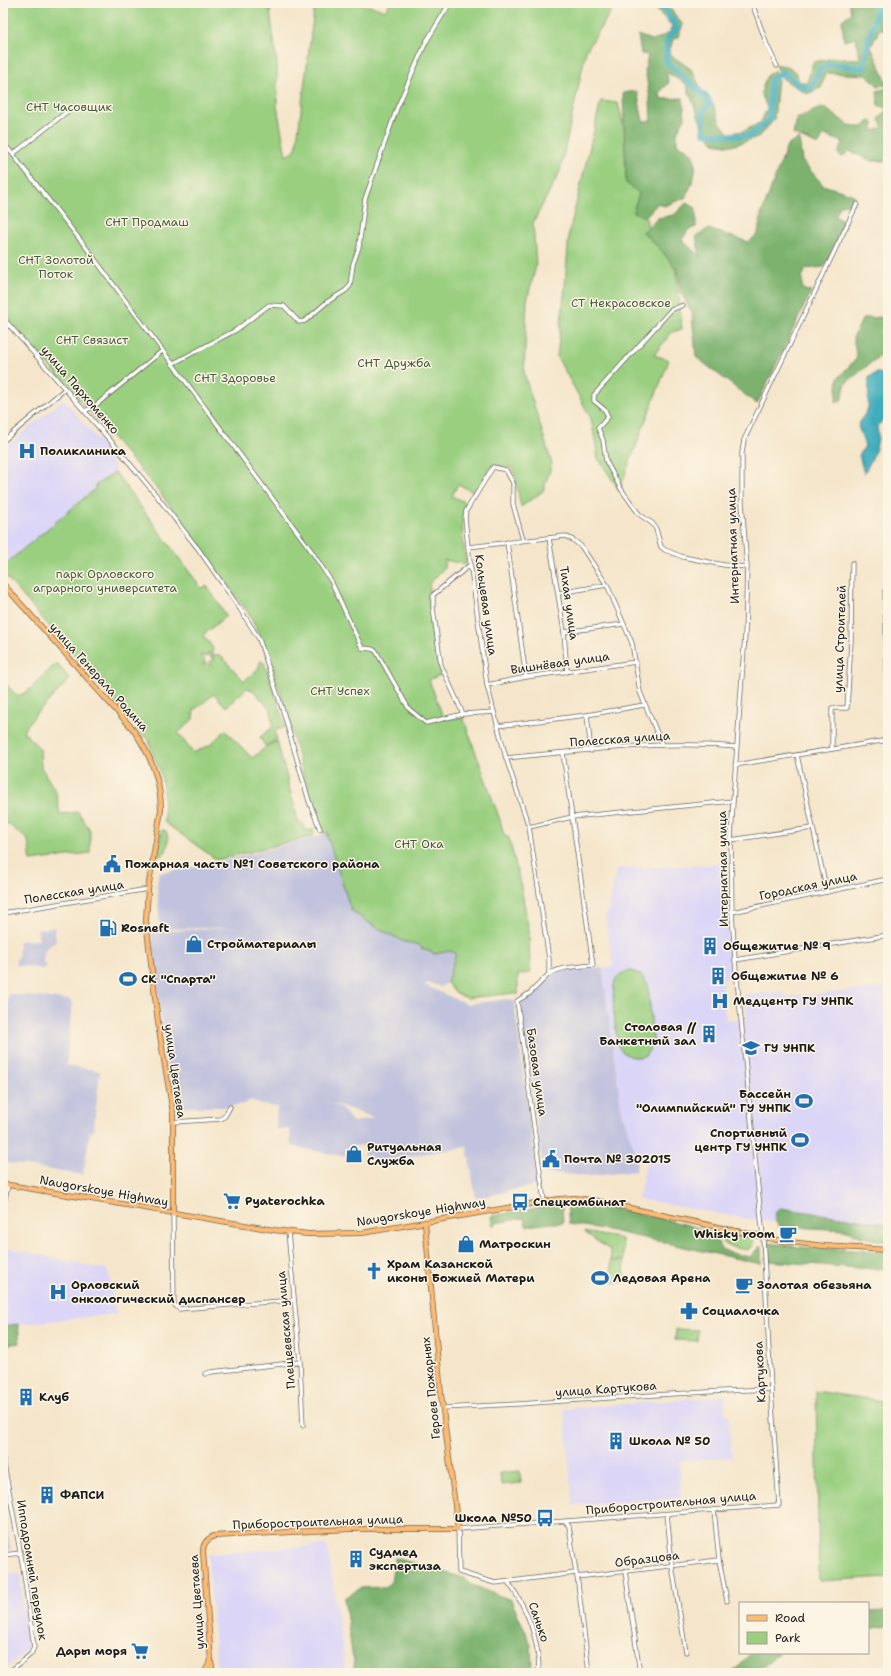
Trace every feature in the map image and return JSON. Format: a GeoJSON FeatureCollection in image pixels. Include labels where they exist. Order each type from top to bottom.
{"type":"FeatureCollection","features":[{"type":"Feature","properties":{"kind":"main road","name":"улица Генерала Родина"},"geometry":{"type":"LineString","coordinates":[[3,584],[132,728],[149,754],[157,775],[161,798],[160,821],[148,889]]}},
{"type":"Feature","properties":{"kind":"main road","name":"улица Цветаева"},"geometry":{"type":"LineString","coordinates":[[148,889],[146,921],[147,932],[159,1030],[170,1090],[173,1122],[173,1213]]}},
{"type":"Feature","properties":{"kind":"main road","name":"Naugorskoye Highway"},"geometry":{"type":"LineString","coordinates":[[5,1184],[288,1232],[324,1234],[362,1234],[565,1198],[592,1200],[763,1238],[800,1244],[888,1250]]}},
{"type":"Feature","properties":{"kind":"main road","name":"Героев Пожарных"},"geometry":{"type":"LineString","coordinates":[[425,1223],[443,1408],[458,1529]]}},
{"type":"Feature","properties":{"kind":"main road","name":"Приборостроительная улица"},"geometry":{"type":"LineString","coordinates":[[206,1542],[214,1536],[333,1529],[458,1529]]}},
{"type":"Feature","properties":{"kind":"main road","name":"улица Цветаева"},"geometry":{"type":"LineString","coordinates":[[206,1542],[203,1547],[203,1551],[213,1673]]}},
{"type":"Feature","properties":{"kind":"main road","name":"улица Цветаева"},"geometry":{"type":"LineString","coordinates":[[204,1673],[211,1661]]}},
{"type":"Feature","properties":{"kind":"street"},"geometry":{"type":"LineString","coordinates":[[172,364],[236,330],[269,305],[284,306],[299,322],[305,321],[327,302],[345,292],[350,286],[353,264],[359,247],[365,199],[369,186],[397,108],[426,42],[450,3]]}},
{"type":"Feature","properties":{"kind":"street"},"geometry":{"type":"LineString","coordinates":[[752,3],[767,45],[777,66]]}},
{"type":"Feature","properties":{"kind":"street"},"geometry":{"type":"LineString","coordinates":[[13,154],[74,107]]}},
{"type":"Feature","properties":{"kind":"street"},"geometry":{"type":"LineString","coordinates":[[3,142],[85,246],[310,549],[331,581],[362,648],[372,649],[379,656],[409,709],[426,723],[463,714],[494,712]]}},
{"type":"Feature","properties":{"kind":"street","name":"Интернатная улица"},"geometry":{"type":"LineString","coordinates":[[763,1238],[735,960],[732,912],[731,840],[736,747],[745,635],[747,567],[742,504],[742,447],[857,204]]}},
{"type":"Feature","properties":{"kind":"street"},"geometry":{"type":"LineString","coordinates":[[683,304],[671,310],[594,395],[594,401],[605,410],[608,417],[598,428],[604,440],[606,461],[621,489],[639,514],[653,524],[661,547],[684,557],[724,566],[747,567]]}},
{"type":"Feature","properties":{"kind":"street","name":"улица Пархоменко"},"geometry":{"type":"LineString","coordinates":[[3,318],[85,411],[156,495],[198,550],[240,609],[259,639],[283,711],[309,801],[320,829]]}},
{"type":"Feature","properties":{"kind":"street"},"geometry":{"type":"LineString","coordinates":[[3,330],[9,325]]}},
{"type":"Feature","properties":{"kind":"street"},"geometry":{"type":"LineString","coordinates":[[85,411],[96,405],[162,351]]}},
{"type":"Feature","properties":{"kind":"street"},"geometry":{"type":"LineString","coordinates":[[3,441],[65,389]]}},
{"type":"Feature","properties":{"kind":"street"},"geometry":{"type":"LineString","coordinates":[[468,547],[465,518],[466,511],[493,467],[506,470],[513,483],[513,504],[523,540]]}},
{"type":"Feature","properties":{"kind":"street","name":"Кольцевая улица"},"geometry":{"type":"LineString","coordinates":[[549,974],[550,959],[529,827],[506,758],[487,685],[468,547],[565,536],[578,543],[607,585],[632,643],[640,692],[644,705],[662,745]]}},
{"type":"Feature","properties":{"kind":"street","name":"Тихая улица"},"geometry":{"type":"LineString","coordinates":[[548,538],[559,593],[567,672]]}},
{"type":"Feature","properties":{"kind":"street"},"geometry":{"type":"LineString","coordinates":[[508,542],[526,677]]}},
{"type":"Feature","properties":{"kind":"street","name":"улица Строителей"},"geometry":{"type":"LineString","coordinates":[[832,749],[832,708],[847,708],[852,642],[852,563]]}},
{"type":"Feature","properties":{"kind":"street"},"geometry":{"type":"LineString","coordinates":[[463,714],[441,665],[433,595],[470,565]]}},
{"type":"Feature","properties":{"kind":"street"},"geometry":{"type":"LineString","coordinates":[[559,593],[607,585]]}},
{"type":"Feature","properties":{"kind":"street"},"geometry":{"type":"LineString","coordinates":[[885,591],[888,708]]}},
{"type":"Feature","properties":{"kind":"street"},"geometry":{"type":"LineString","coordinates":[[564,632],[624,624]]}},
{"type":"Feature","properties":{"kind":"street","name":"Вишнёвая улица"},"geometry":{"type":"LineString","coordinates":[[487,685],[526,677],[636,662]]}},
{"type":"Feature","properties":{"kind":"street"},"geometry":{"type":"LineString","coordinates":[[497,726],[587,715],[644,705]]}},
{"type":"Feature","properties":{"kind":"street"},"geometry":{"type":"LineString","coordinates":[[587,715],[590,751]]}},
{"type":"Feature","properties":{"kind":"street"},"geometry":{"type":"LineString","coordinates":[[735,765],[888,740]]}},
{"type":"Feature","properties":{"kind":"street","name":"Полесская улица"},"geometry":{"type":"LineString","coordinates":[[506,758],[636,746],[713,745],[736,747]]}},
{"type":"Feature","properties":{"kind":"street"},"geometry":{"type":"LineString","coordinates":[[549,974],[555,970],[563,968],[593,965],[563,753]]}},
{"type":"Feature","properties":{"kind":"street"},"geometry":{"type":"LineString","coordinates":[[797,755],[827,892]]}},
{"type":"Feature","properties":{"kind":"street"},"geometry":{"type":"LineString","coordinates":[[529,827],[572,817],[733,801]]}},
{"type":"Feature","properties":{"kind":"street"},"geometry":{"type":"LineString","coordinates":[[731,840],[812,828]]}},
{"type":"Feature","properties":{"kind":"street","name":"Городская улица"},"geometry":{"type":"LineString","coordinates":[[732,912],[888,879]]}},
{"type":"Feature","properties":{"kind":"street","name":"Полесская улица"},"geometry":{"type":"LineString","coordinates":[[3,913],[148,889]]}},
{"type":"Feature","properties":{"kind":"street"},"geometry":{"type":"LineString","coordinates":[[735,960],[888,935]]}},
{"type":"Feature","properties":{"kind":"street","name":"Базовая улица"},"geometry":{"type":"LineString","coordinates":[[544,1201],[517,1001],[530,993],[549,974]]}},
{"type":"Feature","properties":{"kind":"street"},"geometry":{"type":"LineString","coordinates":[[173,1122],[221,1119],[225,1116],[230,1107]]}},
{"type":"Feature","properties":{"kind":"street"},"geometry":{"type":"LineString","coordinates":[[3,1209],[5,1184]]}},
{"type":"Feature","properties":{"kind":"street","name":"улица Цветаева"},"geometry":{"type":"LineString","coordinates":[[173,1213],[174,1304],[181,1310],[294,1300]]}},
{"type":"Feature","properties":{"kind":"street","name":"Плещеевская улица"},"geometry":{"type":"LineString","coordinates":[[288,1232],[300,1362],[303,1426]]}},
{"type":"Feature","properties":{"kind":"street","name":"Картукова"},"geometry":{"type":"LineString","coordinates":[[763,1238],[779,1505]]}},
{"type":"Feature","properties":{"kind":"street"},"geometry":{"type":"LineString","coordinates":[[205,1374],[211,1372],[300,1362]]}},
{"type":"Feature","properties":{"kind":"street","name":"улица Картукова"},"geometry":{"type":"LineString","coordinates":[[443,1408],[519,1405],[697,1392],[771,1389]]}},
{"type":"Feature","properties":{"kind":"street","name":"Ипподромный переулок"},"geometry":{"type":"LineString","coordinates":[[3,1459],[21,1553],[34,1647],[31,1654],[8,1673]]}},
{"type":"Feature","properties":{"kind":"street","name":"Приборостроительная улица"},"geometry":{"type":"LineString","coordinates":[[458,1529],[779,1505]]}},
{"type":"Feature","properties":{"kind":"street"},"geometry":{"type":"LineString","coordinates":[[714,1510],[719,1560],[727,1601]]}},
{"type":"Feature","properties":{"kind":"street"},"geometry":{"type":"LineString","coordinates":[[668,1514],[672,1566],[686,1652]]}},
{"type":"Feature","properties":{"kind":"street"},"geometry":{"type":"LineString","coordinates":[[565,1522],[569,1526],[577,1575],[589,1673]]}},
{"type":"Feature","properties":{"kind":"street"},"geometry":{"type":"LineString","coordinates":[[458,1529],[459,1572],[495,1582],[577,1575]]}},
{"type":"Feature","properties":{"kind":"street"},"geometry":{"type":"LineString","coordinates":[[3,1555],[21,1553]]}},
{"type":"Feature","properties":{"kind":"street","name":"Образцова"},"geometry":{"type":"LineString","coordinates":[[577,1575],[625,1572],[719,1560]]}},
{"type":"Feature","properties":{"kind":"street"},"geometry":{"type":"LineString","coordinates":[[625,1572],[640,1673]]}},
{"type":"Feature","properties":{"kind":"street","name":"Санько"},"geometry":{"type":"LineString","coordinates":[[508,1582],[520,1598],[531,1624],[539,1653],[539,1673]]}},
{"type":"Feature","properties":{"kind":"street"},"geometry":{"type":"LineString","coordinates":[[204,1673],[209,1670],[213,1673]]}},
{"type":"Feature","properties":{"kind":"shaded area"},"geometry":{"type":"Polygon","coordinates":[[[63,399],[107,451],[115,471],[96,485],[95,489],[9,561],[3,554],[3,450],[63,399]]]}},
{"type":"Feature","properties":{"kind":"shaded area"},"geometry":{"type":"Polygon","coordinates":[[[328,832],[351,910],[366,921],[405,942],[420,945],[421,948],[435,954],[449,951],[456,953],[447,983],[441,987],[429,983],[424,985],[467,1004],[508,999],[514,1001],[538,1185],[476,1198],[467,1147],[372,1162],[370,1155],[364,1156],[364,1145],[352,1146],[351,1158],[291,1146],[290,1129],[276,1129],[277,1107],[261,1105],[251,1100],[243,1104],[223,1107],[175,1107],[169,1073],[196,1072],[168,1072],[151,932],[242,927],[160,929],[157,885],[159,873],[213,864],[328,832]],[[325,1102],[340,1107],[353,1122],[374,1118],[325,1102]]]}},
{"type":"Feature","properties":{"kind":"shaded area","name":"ГУ УНПК"},"geometry":{"type":"Polygon","coordinates":[[[725,864],[731,978],[724,979],[724,986],[721,987],[726,1020],[747,1019],[745,994],[784,992],[786,997],[888,987],[888,1236],[754,1220],[638,1199],[647,1160],[637,1157],[622,1114],[602,968],[613,966],[605,917],[609,909],[616,869],[725,864]]]}},
{"type":"Feature","properties":{"kind":"shaded area"},"geometry":{"type":"Polygon","coordinates":[[[54,927],[56,941],[45,949],[43,962],[46,966],[45,969],[16,965],[19,941],[39,940],[37,930],[54,927]]]}},
{"type":"Feature","properties":{"kind":"shaded area"},"geometry":{"type":"Polygon","coordinates":[[[590,967],[602,968],[622,1114],[637,1157],[636,1171],[592,1176],[544,1173],[520,1003],[541,986],[556,971],[590,967]]]}},
{"type":"Feature","properties":{"kind":"shaded area"},"geometry":{"type":"Polygon","coordinates":[[[9,994],[70,1000],[72,1005],[66,1065],[100,1071],[93,1132],[90,1132],[83,1175],[3,1162],[3,1026],[9,994]]]}},
{"type":"Feature","properties":{"kind":"shaded area","name":"Орловский онкологический диспансер"},"geometry":{"type":"Polygon","coordinates":[[[8,1248],[108,1270],[116,1314],[3,1326],[3,1252],[8,1248]]]}},
{"type":"Feature","properties":{"kind":"shaded area"},"geometry":{"type":"Polygon","coordinates":[[[725,1396],[725,1415],[729,1415],[732,1457],[679,1461],[681,1498],[573,1505],[564,1409],[725,1396]]]}},
{"type":"Feature","properties":{"kind":"shaded area"},"geometry":{"type":"Polygon","coordinates":[[[3,1506],[11,1550],[3,1551],[3,1506]]]}},
{"type":"Feature","properties":{"kind":"shaded area"},"geometry":{"type":"Polygon","coordinates":[[[327,1545],[346,1673],[217,1673],[208,1554],[327,1545]]]}},
{"type":"Feature","properties":{"kind":"shaded area"},"geometry":{"type":"Polygon","coordinates":[[[20,1573],[28,1649],[3,1671],[3,1575],[20,1573]]]}},
{"type":"Feature","properties":{"kind":"green space"},"geometry":{"type":"Polygon","coordinates":[[[3,3],[269,3],[277,65],[277,106],[286,156],[296,149],[315,3],[359,4],[385,11],[390,3],[620,3],[613,8],[586,51],[560,171],[533,223],[536,266],[527,300],[524,373],[552,464],[543,491],[521,507],[513,468],[493,465],[475,493],[458,484],[452,496],[468,504],[462,526],[466,565],[445,560],[444,568],[429,584],[431,632],[435,654],[442,674],[429,680],[444,719],[463,717],[504,835],[509,838],[521,887],[529,931],[530,973],[518,975],[518,995],[515,993],[467,998],[457,994],[447,983],[456,953],[449,951],[435,954],[421,948],[420,945],[405,942],[366,921],[351,910],[327,835],[329,835],[328,832],[323,833],[309,797],[284,703],[264,645],[249,614],[159,491],[3,313],[3,3]]]}},
{"type":"Feature","properties":{"kind":"green space"},"geometry":{"type":"Polygon","coordinates":[[[659,3],[666,3],[683,25],[678,37],[673,39],[669,54],[691,69],[704,94],[713,104],[720,122],[728,133],[744,131],[761,122],[767,108],[761,93],[766,77],[774,70],[778,79],[774,120],[758,137],[732,146],[714,143],[702,126],[686,84],[666,72],[669,83],[660,92],[661,99],[683,98],[685,118],[677,132],[677,144],[688,150],[692,155],[695,161],[695,174],[685,198],[664,206],[658,203],[645,217],[633,212],[639,193],[626,183],[623,93],[637,91],[643,122],[651,120],[650,99],[645,69],[648,55],[641,54],[638,35],[653,41],[669,33],[672,26],[654,7],[659,3]]]}},
{"type":"Feature","properties":{"kind":"green space"},"geometry":{"type":"Polygon","coordinates":[[[849,3],[888,3],[888,34],[880,28],[871,47],[888,85],[878,86],[867,75],[826,73],[821,88],[807,94],[783,79],[775,64],[786,66],[797,73],[798,81],[807,83],[813,62],[834,58],[860,59],[856,38],[844,41],[842,20],[851,13],[849,3]]]}},
{"type":"Feature","properties":{"kind":"green space"},"geometry":{"type":"Polygon","coordinates":[[[888,88],[888,161],[872,161],[849,151],[842,157],[838,154],[843,142],[824,135],[818,145],[793,134],[797,118],[823,107],[849,125],[863,127],[870,120],[874,124],[873,131],[883,128],[879,119],[887,109],[878,105],[877,91],[888,88]]]}},
{"type":"Feature","properties":{"kind":"green space","name":"СТ Некрасовское"},"geometry":{"type":"Polygon","coordinates":[[[601,101],[618,103],[649,231],[676,270],[682,329],[672,332],[654,355],[669,360],[619,490],[598,458],[591,418],[557,357],[565,287],[569,233],[601,101]]]}},
{"type":"Feature","properties":{"kind":"green space"},"geometry":{"type":"Polygon","coordinates":[[[799,138],[802,161],[823,185],[854,195],[854,203],[841,205],[835,216],[846,223],[824,267],[806,269],[802,277],[802,289],[811,292],[757,404],[696,357],[692,313],[681,293],[677,270],[663,252],[643,232],[658,218],[674,215],[686,203],[696,208],[696,227],[688,230],[682,240],[700,257],[696,236],[708,229],[749,242],[758,233],[761,215],[787,146],[799,138]]]}},
{"type":"Feature","properties":{"kind":"green space"},"geometry":{"type":"Polygon","coordinates":[[[888,312],[888,349],[846,383],[841,401],[836,402],[838,378],[857,358],[853,338],[863,318],[884,317],[888,312]]]}},
{"type":"Feature","properties":{"kind":"green space","name":"парк Орловского аграрного университета"},"geometry":{"type":"Polygon","coordinates":[[[115,472],[202,589],[205,586],[208,587],[226,616],[203,635],[213,648],[212,655],[210,657],[209,652],[206,657],[200,655],[205,660],[202,665],[207,662],[211,666],[210,661],[215,659],[211,658],[213,655],[220,655],[244,681],[258,669],[261,660],[264,662],[286,727],[276,730],[275,733],[277,740],[265,746],[260,737],[273,727],[271,710],[254,691],[247,688],[226,707],[214,694],[194,710],[193,719],[178,733],[193,753],[210,745],[225,730],[252,758],[266,747],[277,741],[299,824],[303,823],[305,830],[314,830],[313,836],[217,860],[164,822],[161,775],[149,739],[143,735],[129,717],[95,681],[95,674],[82,661],[80,662],[3,573],[3,566],[95,489],[96,485],[115,472]]]}},
{"type":"Feature","properties":{"kind":"green space"},"geometry":{"type":"Polygon","coordinates":[[[56,663],[70,679],[35,715],[23,731],[40,749],[41,767],[56,792],[60,814],[78,812],[90,830],[90,853],[31,861],[28,840],[3,820],[3,681],[17,696],[27,692],[56,663]]]}},
{"type":"Feature","properties":{"kind":"green space"},"geometry":{"type":"Polygon","coordinates":[[[162,830],[166,831],[168,846],[163,855],[160,856],[157,855],[162,830]]]}},
{"type":"Feature","properties":{"kind":"green space"},"geometry":{"type":"Polygon","coordinates":[[[631,971],[641,975],[648,985],[653,1039],[653,1044],[646,1055],[638,1057],[627,1055],[618,1046],[613,1000],[617,977],[631,971]]]}},
{"type":"Feature","properties":{"kind":"green space"},"geometry":{"type":"Polygon","coordinates":[[[571,1202],[589,1202],[688,1225],[712,1233],[722,1249],[730,1253],[750,1257],[761,1245],[761,1264],[603,1229],[569,1224],[567,1205],[571,1202]]]}},
{"type":"Feature","properties":{"kind":"green space"},"geometry":{"type":"Polygon","coordinates":[[[560,1204],[562,1206],[563,1223],[526,1226],[524,1218],[496,1223],[494,1226],[492,1224],[491,1216],[560,1204]]]}},
{"type":"Feature","properties":{"kind":"green space"},"geometry":{"type":"Polygon","coordinates":[[[780,1208],[888,1224],[888,1242],[862,1237],[845,1230],[779,1226],[774,1219],[776,1212],[780,1208]]]}},
{"type":"Feature","properties":{"kind":"green space"},"geometry":{"type":"Polygon","coordinates":[[[584,1232],[622,1239],[624,1260],[611,1261],[610,1250],[584,1232]]]}},
{"type":"Feature","properties":{"kind":"green space"},"geometry":{"type":"Polygon","coordinates":[[[725,1232],[751,1238],[753,1239],[753,1245],[748,1250],[729,1246],[722,1241],[721,1238],[725,1232]]]}},
{"type":"Feature","properties":{"kind":"green space"},"geometry":{"type":"Polygon","coordinates":[[[768,1243],[798,1247],[888,1252],[888,1268],[873,1269],[769,1261],[768,1243]]]}},
{"type":"Feature","properties":{"kind":"green space"},"geometry":{"type":"Polygon","coordinates":[[[624,1260],[625,1282],[612,1283],[611,1261],[624,1260]]]}},
{"type":"Feature","properties":{"kind":"green space"},"geometry":{"type":"Polygon","coordinates":[[[18,1324],[20,1343],[3,1345],[3,1326],[18,1324]]]}},
{"type":"Feature","properties":{"kind":"green space"},"geometry":{"type":"Polygon","coordinates":[[[676,1329],[698,1330],[697,1341],[675,1340],[676,1329]]]}},
{"type":"Feature","properties":{"kind":"green space"},"geometry":{"type":"Polygon","coordinates":[[[816,1391],[888,1402],[888,1577],[819,1581],[816,1391]]]}},
{"type":"Feature","properties":{"kind":"green space"},"geometry":{"type":"Polygon","coordinates":[[[520,1471],[521,1483],[501,1485],[500,1473],[520,1471]]]}},
{"type":"Feature","properties":{"kind":"green space"},"geometry":{"type":"Polygon","coordinates":[[[395,1558],[464,1578],[472,1585],[511,1600],[531,1644],[532,1673],[355,1673],[344,1598],[361,1588],[385,1587],[391,1582],[395,1558]]]}},
{"type":"Feature","properties":{"kind":"green space"},"geometry":{"type":"Polygon","coordinates":[[[888,1611],[888,1626],[869,1629],[869,1612],[888,1611]]]}},
{"type":"Feature","properties":{"kind":"green space"},"geometry":{"type":"Polygon","coordinates":[[[750,1654],[778,1654],[757,1673],[731,1673],[750,1654]]]}},
{"type":"Feature","properties":{"kind":"water"},"geometry":{"type":"Polygon","coordinates":[[[877,373],[888,374],[887,415],[877,427],[877,445],[873,457],[864,474],[859,455],[865,446],[858,426],[868,408],[869,377],[877,373]]]}},
{"type":"Feature","properties":{"kind":"waterway"},"geometry":{"type":"LineString","coordinates":[[655,3],[664,9],[677,28],[667,40],[666,61],[707,98],[710,105],[703,111],[704,133],[750,136],[769,120],[771,80],[783,72],[801,87],[811,88],[820,69],[831,64],[864,68],[868,42],[877,11],[876,3]]}},
{"type":"Feature","properties":{"kind":"place","name":"Поликлиника"},"geometry":{"type":"Point","coordinates":[27,451]}},
{"type":"Feature","properties":{"kind":"place","name":"Пожарная часть №1 Советского района"},"geometry":{"type":"Point","coordinates":[112,864]}},
{"type":"Feature","properties":{"kind":"place","name":"Rosneft"},"geometry":{"type":"Point","coordinates":[108,928]}},
{"type":"Feature","properties":{"kind":"place","name":"Стройматериалы"},"geometry":{"type":"Point","coordinates":[194,944]}},
{"type":"Feature","properties":{"kind":"place","name":"Общежитие № 9"},"geometry":{"type":"Point","coordinates":[710,946]}},
{"type":"Feature","properties":{"kind":"place","name":"Общежитие № 6"},"geometry":{"type":"Point","coordinates":[718,976]}},
{"type":"Feature","properties":{"kind":"place","name":"СК \"Спарта\""},"geometry":{"type":"Point","coordinates":[128,979]}},
{"type":"Feature","properties":{"kind":"place","name":"Медцентр ГУ УНПК"},"geometry":{"type":"Point","coordinates":[720,1001]}},
{"type":"Feature","properties":{"kind":"place","name":"Столовая // Банкетный зал"},"geometry":{"type":"Point","coordinates":[709,1034]}},
{"type":"Feature","properties":{"kind":"place","name":"ГУ УНПК"},"geometry":{"type":"Point","coordinates":[751,1048]}},
{"type":"Feature","properties":{"kind":"place","name":"Бассейн \"Олимпийский\" ГУ УНПК"},"geometry":{"type":"Point","coordinates":[804,1101]}},
{"type":"Feature","properties":{"kind":"place","name":"Спортивный центр ГУ УНПК"},"geometry":{"type":"Point","coordinates":[800,1140]}},
{"type":"Feature","properties":{"kind":"place","name":"Ритуальная Служба"},"geometry":{"type":"Point","coordinates":[354,1154]}},
{"type":"Feature","properties":{"kind":"place","name":"Почта № 302015"},"geometry":{"type":"Point","coordinates":[551,1159]}},
{"type":"Feature","properties":{"kind":"place","name":"Pyaterochka"},"geometry":{"type":"Point","coordinates":[232,1201]}},
{"type":"Feature","properties":{"kind":"place","name":"Спецкомбинат"},"geometry":{"type":"Point","coordinates":[520,1202]}},
{"type":"Feature","properties":{"kind":"place","name":"Whisky room"},"geometry":{"type":"Point","coordinates":[788,1234]}},
{"type":"Feature","properties":{"kind":"place","name":"Матроскин"},"geometry":{"type":"Point","coordinates":[466,1244]}},
{"type":"Feature","properties":{"kind":"place","name":"Храм Казанской иконы Божией Матери"},"geometry":{"type":"Point","coordinates":[374,1271]}},
{"type":"Feature","properties":{"kind":"place","name":"Ледовая Арена"},"geometry":{"type":"Point","coordinates":[600,1278]}},
{"type":"Feature","properties":{"kind":"place","name":"Золотая обезьяна"},"geometry":{"type":"Point","coordinates":[744,1285]}},
{"type":"Feature","properties":{"kind":"place","name":"Орловский онкологический диспансер"},"geometry":{"type":"Point","coordinates":[58,1292]}},
{"type":"Feature","properties":{"kind":"place","name":"Социалочка"},"geometry":{"type":"Point","coordinates":[689,1311]}},
{"type":"Feature","properties":{"kind":"place","name":"Клуб"},"geometry":{"type":"Point","coordinates":[26,1397]}},
{"type":"Feature","properties":{"kind":"place","name":"Школа № 50"},"geometry":{"type":"Point","coordinates":[616,1441]}},
{"type":"Feature","properties":{"kind":"place","name":"ФАПСИ"},"geometry":{"type":"Point","coordinates":[47,1495]}},
{"type":"Feature","properties":{"kind":"place","name":"Школа №50"},"geometry":{"type":"Point","coordinates":[545,1518]}},
{"type":"Feature","properties":{"kind":"place","name":"Судмед экспертиза"},"geometry":{"type":"Point","coordinates":[356,1559]}},
{"type":"Feature","properties":{"kind":"place","name":"Дары моря"},"geometry":{"type":"Point","coordinates":[140,1651]}},
{"type":"Feature","properties":{"kind":"park label","name":"СНТ Часовщик"},"geometry":{"type":"Point","coordinates":[69,107]}},
{"type":"Feature","properties":{"kind":"park label","name":"СНТ Продмаш"},"geometry":{"type":"Point","coordinates":[147,222]}},
{"type":"Feature","properties":{"kind":"park label","name":"СНТ Золотой Поток"},"geometry":{"type":"Point","coordinates":[56,267]}},
{"type":"Feature","properties":{"kind":"park label","name":"СНТ Связист"},"geometry":{"type":"Point","coordinates":[92,340]}},
{"type":"Feature","properties":{"kind":"park label","name":"СНТ Дружба"},"geometry":{"type":"Point","coordinates":[394,363]}},
{"type":"Feature","properties":{"kind":"park label","name":"СНТ Здоровье"},"geometry":{"type":"Point","coordinates":[235,378]}},
{"type":"Feature","properties":{"kind":"park label","name":"СНТ Успех"},"geometry":{"type":"Point","coordinates":[340,691]}},
{"type":"Feature","properties":{"kind":"park label","name":"СНТ Ока"},"geometry":{"type":"Point","coordinates":[419,844]}}]}
